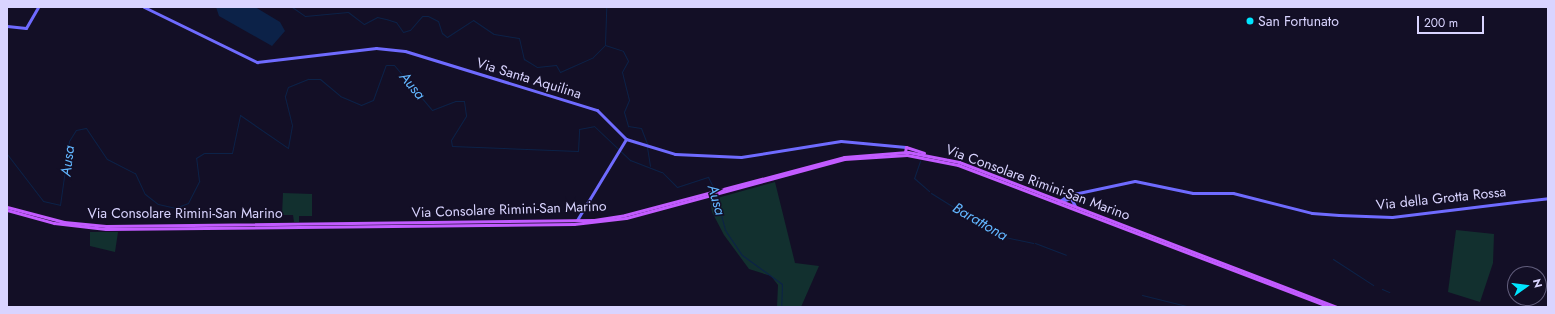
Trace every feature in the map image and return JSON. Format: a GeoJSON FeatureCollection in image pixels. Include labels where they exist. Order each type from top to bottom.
{"type":"FeatureCollection","features":[{"type":"Feature","properties":{"kind":"main road","name":"Via Consolare Rimini-San Marino"},"geometry":{"type":"LineString","coordinates":[[7,210],[54,223],[106,229],[574,224],[626,218],[844,156],[906,149],[959,162],[1329,307]]}},
{"type":"Feature","properties":{"kind":"main road","name":"Via Consolare Rimini-San Marino"},"geometry":{"type":"LineString","coordinates":[[720,191],[844,159],[907,154],[958,165],[1076,207],[1337,307]]}},
{"type":"Feature","properties":{"kind":"main road","name":"Via Consolare Rimini-San Marino"},"geometry":{"type":"LineString","coordinates":[[7,206],[64,222],[106,226],[577,220],[625,215],[709,194]]}},
{"type":"Feature","properties":{"kind":"street"},"geometry":{"type":"LineString","coordinates":[[7,26],[26,28],[38,7]]}},
{"type":"Feature","properties":{"kind":"street","name":"Via Santa Aquilina"},"geometry":{"type":"LineString","coordinates":[[144,7],[257,62],[376,48],[406,51],[598,110],[626,139],[675,154],[735,157],[841,140],[906,149]]}},
{"type":"Feature","properties":{"kind":"street"},"geometry":{"type":"LineString","coordinates":[[577,220],[626,139]]}},
{"type":"Feature","properties":{"kind":"street","name":"Via della Grotta Rossa"},"geometry":{"type":"LineString","coordinates":[[1058,201],[1079,193],[1134,181],[1193,193],[1238,194],[1312,213],[1392,217],[1548,198]]}},
{"type":"Feature","properties":{"kind":"street","name":"Via della Grotta Rossa"},"geometry":{"type":"LineString","coordinates":[[1058,201],[1079,193]]}},
{"type":"Feature","properties":{"kind":"street"},"geometry":{"type":"LineString","coordinates":[[1073,196],[1076,207]]}},
{"type":"Feature","properties":{"kind":"green space"},"geometry":{"type":"Polygon","coordinates":[[[775,182],[795,263],[819,266],[801,307],[777,307],[778,285],[771,276],[749,269],[724,235],[712,212],[710,200],[775,182]]]}},
{"type":"Feature","properties":{"kind":"green space"},"geometry":{"type":"Polygon","coordinates":[[[283,193],[312,194],[312,216],[299,216],[299,222],[294,222],[293,215],[282,215],[283,193]]]}},
{"type":"Feature","properties":{"kind":"green space"},"geometry":{"type":"Polygon","coordinates":[[[1456,230],[1494,234],[1493,263],[1480,302],[1448,292],[1456,230]]]}},
{"type":"Feature","properties":{"kind":"green space"},"geometry":{"type":"Polygon","coordinates":[[[90,232],[118,232],[115,252],[90,246],[90,232]]]}},
{"type":"Feature","properties":{"kind":"water"},"geometry":{"type":"Polygon","coordinates":[[[216,7],[255,7],[280,22],[285,31],[272,46],[219,16],[216,7]]]}},
{"type":"Feature","properties":{"kind":"waterway"},"geometry":{"type":"LineString","coordinates":[[292,7],[305,16],[348,12],[364,24],[377,17],[386,19],[396,22],[403,32],[410,30],[422,16],[428,16],[438,21],[442,33],[447,37],[473,20],[494,34],[519,38],[524,59],[537,67],[556,65],[560,72],[593,57],[605,45],[623,51],[628,61],[622,72],[629,100],[624,112],[628,126],[641,128],[647,144]]}},
{"type":"Feature","properties":{"kind":"waterway"},"geometry":{"type":"LineString","coordinates":[[605,44],[606,7]]}},
{"type":"Feature","properties":{"kind":"waterway","name":"Ausa"},"geometry":{"type":"LineString","coordinates":[[7,154],[43,201],[60,205],[69,141],[76,130],[86,128],[107,159],[135,173],[145,194],[158,204],[175,208],[188,203],[199,181],[196,158],[204,153],[232,153],[240,115],[288,148],[292,125],[285,96],[288,87],[308,79],[320,79],[340,96],[361,105],[373,100],[386,65],[394,65],[432,110],[455,101],[464,101],[466,116],[451,140],[452,146],[578,151],[579,129],[594,126],[630,160],[662,172],[677,187],[708,177],[715,191]]}},
{"type":"Feature","properties":{"kind":"waterway"},"geometry":{"type":"LineString","coordinates":[[647,147],[650,166]]}},
{"type":"Feature","properties":{"kind":"waterway","name":"Barattona"},"geometry":{"type":"LineString","coordinates":[[920,161],[914,178],[929,191]]}},
{"type":"Feature","properties":{"kind":"waterway","name":"Barattona"},"geometry":{"type":"LineString","coordinates":[[931,193],[1000,236],[1033,243]]}},
{"type":"Feature","properties":{"kind":"waterway","name":"Ausa"},"geometry":{"type":"LineString","coordinates":[[716,196],[725,230],[742,255],[782,284],[781,307]]}},
{"type":"Feature","properties":{"kind":"waterway","name":"Barattona"},"geometry":{"type":"LineString","coordinates":[[1035,243],[1066,255]]}},
{"type":"Feature","properties":{"kind":"waterway","name":"Barattona"},"geometry":{"type":"LineString","coordinates":[[1333,259],[1373,285]]}},
{"type":"Feature","properties":{"kind":"waterway","name":"Barattona"},"geometry":{"type":"LineString","coordinates":[[1382,289],[1389,292]]}},
{"type":"Feature","properties":{"kind":"waterway","name":"Barattona"},"geometry":{"type":"LineString","coordinates":[[1142,295],[1191,307]]}},
{"type":"Feature","properties":{"kind":"place","name":"San Fortunato"},"geometry":{"type":"Point","coordinates":[1250,21]}}]}
